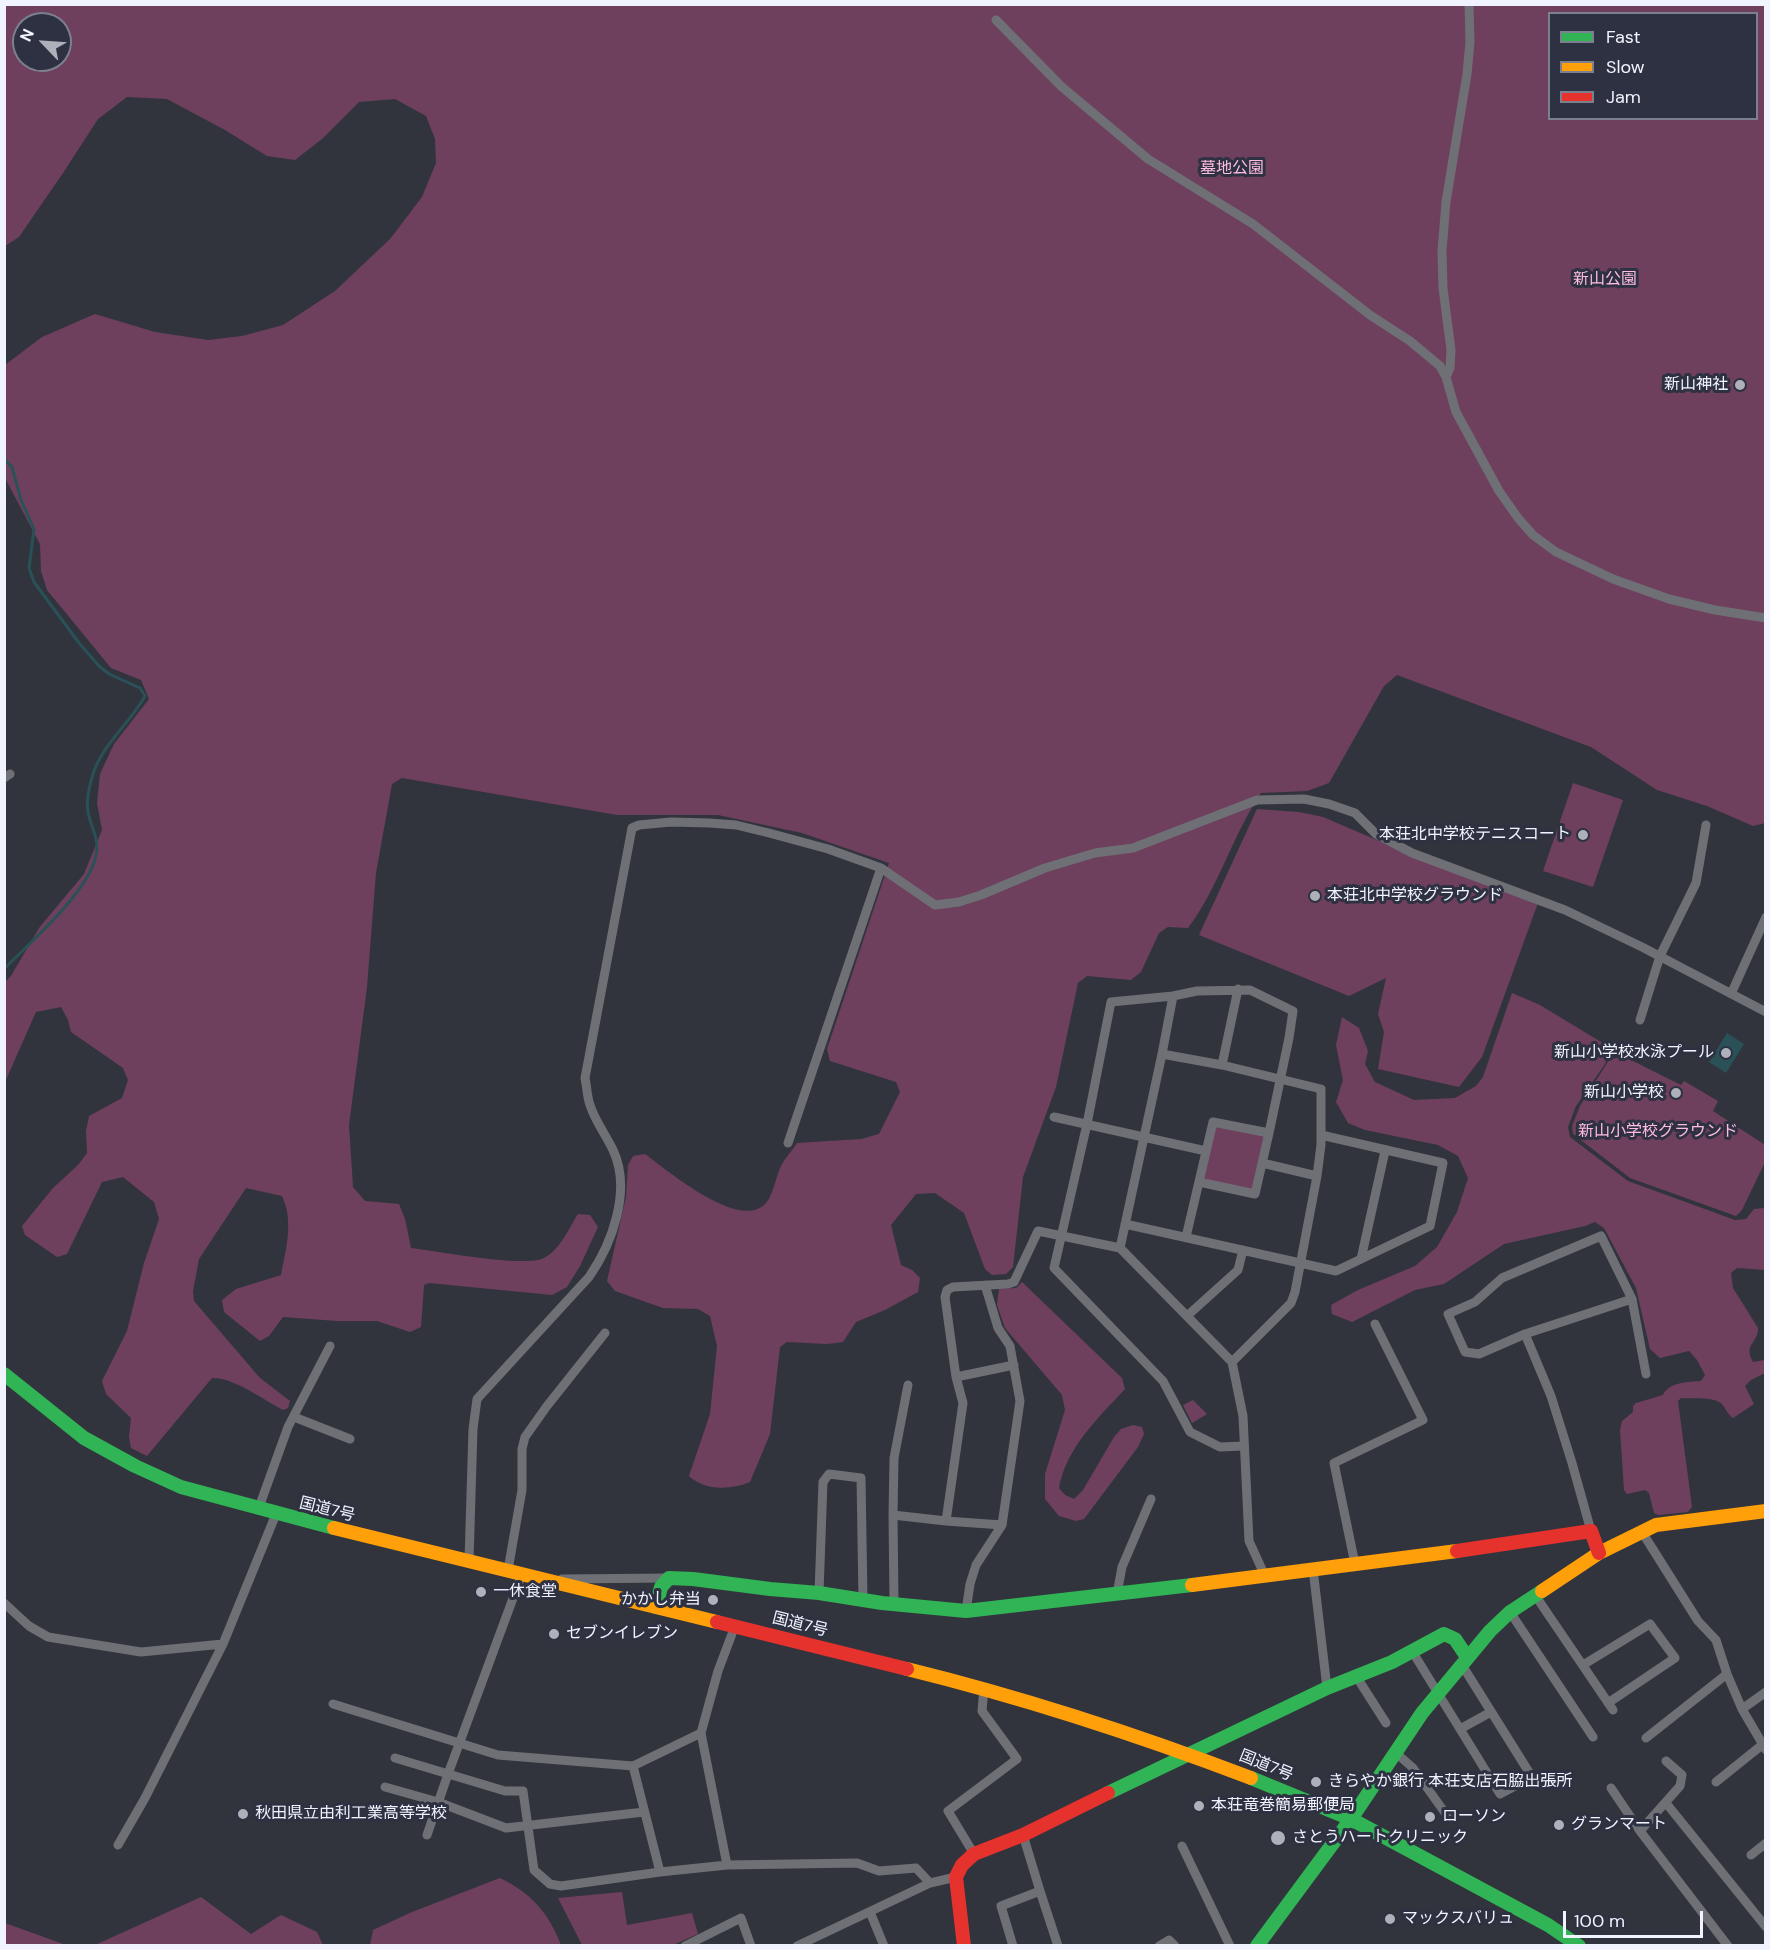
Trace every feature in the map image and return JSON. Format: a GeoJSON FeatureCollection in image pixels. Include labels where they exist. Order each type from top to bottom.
{"type":"FeatureCollection","features":[{"type":"Feature","properties":{"kind":"main road","name":"国道7号"},"geometry":{"type":"LineString","coordinates":[[4,1374],[84,1438],[135,1466],[181,1487],[258,1510],[984,1688],[1090,1720],[1188,1754],[1351,1819],[1548,1924],[1579,1946]]}},
{"type":"Feature","properties":{"kind":"main road"},"geometry":{"type":"LineString","coordinates":[[1257,1946],[1351,1819],[1437,1693],[1490,1631],[1510,1612],[1599,1552],[1656,1525],[1766,1511]]}},
{"type":"Feature","properties":{"kind":"main road"},"geometry":{"type":"LineString","coordinates":[[656,1607],[662,1587],[669,1578],[966,1611],[1355,1564],[1591,1532],[1599,1552]]}},
{"type":"Feature","properties":{"kind":"main road"},"geometry":{"type":"LineString","coordinates":[[964,1946],[956,1877],[962,1865],[974,1854],[1023,1835],[1327,1688],[1392,1662],[1444,1634],[1455,1639],[1464,1661]]}},
{"type":"Feature","properties":{"kind":"street"},"geometry":{"type":"LineString","coordinates":[[1446,377],[1450,368],[1451,350],[1443,288],[1442,251],[1446,202],[1467,74],[1470,42],[1469,4]]}},
{"type":"Feature","properties":{"kind":"street"},"geometry":{"type":"LineString","coordinates":[[996,20],[1062,87],[1148,159],[1253,224],[1440,366],[1446,377],[1456,412],[1498,491],[1533,535],[1556,552],[1613,579],[1669,599],[1766,618]]}},
{"type":"Feature","properties":{"kind":"street"},"geometry":{"type":"LineString","coordinates":[[469,1561],[473,1429],[477,1399],[590,1277],[601,1261],[617,1218],[619,1176],[614,1152],[589,1104],[585,1078],[632,828],[639,825],[671,822],[736,825],[828,849],[881,868],[935,905],[959,902],[981,895],[1045,868],[1095,853],[1133,848],[1257,800],[1304,799],[1355,813],[1376,834],[1412,853],[1565,910],[1660,956],[1766,1012]]}},
{"type":"Feature","properties":{"kind":"street"},"geometry":{"type":"LineString","coordinates":[[1640,1020],[1660,956],[1696,883],[1706,825]]}},
{"type":"Feature","properties":{"kind":"street"},"geometry":{"type":"LineString","coordinates":[[788,1143],[881,868]]}},
{"type":"Feature","properties":{"kind":"street"},"geometry":{"type":"LineString","coordinates":[[1731,994],[1766,917]]}},
{"type":"Feature","properties":{"kind":"street"},"geometry":{"type":"LineString","coordinates":[[1222,1065],[1238,989]]}},
{"type":"Feature","properties":{"kind":"street"},"geometry":{"type":"LineString","coordinates":[[1199,1182],[1255,1194],[1293,1011],[1250,990],[1238,989],[1197,991],[1173,996],[1111,1002],[1087,1124],[1054,1268],[1162,1381],[1190,1432],[1220,1447],[1244,1446]]}},
{"type":"Feature","properties":{"kind":"street"},"geometry":{"type":"LineString","coordinates":[[1120,1248],[1145,1138],[1173,996]]}},
{"type":"Feature","properties":{"kind":"street"},"geometry":{"type":"LineString","coordinates":[[1162,1054],[1222,1065],[1321,1089],[1321,1135],[1317,1176],[1301,1264],[1291,1303],[1232,1362]]}},
{"type":"Feature","properties":{"kind":"street"},"geometry":{"type":"LineString","coordinates":[[1054,1117],[1206,1152]]}},
{"type":"Feature","properties":{"kind":"street"},"geometry":{"type":"LineString","coordinates":[[1186,1237],[1213,1122],[1269,1133]]}},
{"type":"Feature","properties":{"kind":"street"},"geometry":{"type":"LineString","coordinates":[[1125,1224],[1336,1271],[1430,1226],[1443,1163],[1321,1135]]}},
{"type":"Feature","properties":{"kind":"street"},"geometry":{"type":"LineString","coordinates":[[1361,1259],[1385,1151]]}},
{"type":"Feature","properties":{"kind":"street"},"geometry":{"type":"LineString","coordinates":[[1262,1163],[1317,1176]]}},
{"type":"Feature","properties":{"kind":"street"},"geometry":{"type":"LineString","coordinates":[[946,1521],[963,1403],[956,1377],[946,1290],[953,1287],[1014,1282],[1038,1231],[1120,1248],[1232,1362],[1243,1416],[1250,1541],[1265,1575]]}},
{"type":"Feature","properties":{"kind":"street"},"geometry":{"type":"LineString","coordinates":[[1632,1299],[1525,1334],[1479,1354],[1465,1352],[1448,1314],[1475,1302],[1502,1278],[1601,1236],[1632,1299],[1646,1374]]}},
{"type":"Feature","properties":{"kind":"street"},"geometry":{"type":"LineString","coordinates":[[1187,1316],[1239,1270],[1243,1250]]}},
{"type":"Feature","properties":{"kind":"street"},"geometry":{"type":"LineString","coordinates":[[966,1611],[970,1584],[976,1565],[1002,1525],[1020,1401],[1010,1346],[998,1328],[985,1285]]}},
{"type":"Feature","properties":{"kind":"street"},"geometry":{"type":"LineString","coordinates":[[1355,1564],[1334,1463],[1423,1420],[1375,1324]]}},
{"type":"Feature","properties":{"kind":"street"},"geometry":{"type":"LineString","coordinates":[[508,1570],[522,1490],[522,1449],[525,1437],[605,1333]]}},
{"type":"Feature","properties":{"kind":"street"},"geometry":{"type":"LineString","coordinates":[[1525,1334],[1551,1396],[1591,1532]]}},
{"type":"Feature","properties":{"kind":"street"},"geometry":{"type":"LineString","coordinates":[[258,1510],[294,1416],[330,1346]]}},
{"type":"Feature","properties":{"kind":"street"},"geometry":{"type":"LineString","coordinates":[[956,1377],[1014,1365]]}},
{"type":"Feature","properties":{"kind":"street"},"geometry":{"type":"LineString","coordinates":[[894,1604],[892,1515],[894,1458],[908,1385]]}},
{"type":"Feature","properties":{"kind":"street"},"geometry":{"type":"LineString","coordinates":[[294,1416],[350,1439]]}},
{"type":"Feature","properties":{"kind":"street"},"geometry":{"type":"LineString","coordinates":[[819,1593],[823,1482],[829,1474],[861,1478],[863,1600]]}},
{"type":"Feature","properties":{"kind":"street"},"geometry":{"type":"LineString","coordinates":[[1117,1594],[1122,1567],[1152,1499]]}},
{"type":"Feature","properties":{"kind":"street"},"geometry":{"type":"LineString","coordinates":[[118,1845],[145,1798],[223,1644],[271,1532],[276,1514]]}},
{"type":"Feature","properties":{"kind":"street"},"geometry":{"type":"LineString","coordinates":[[892,1515],[1002,1525]]}},
{"type":"Feature","properties":{"kind":"street"},"geometry":{"type":"LineString","coordinates":[[1642,1532],[1698,1621],[1716,1640],[1742,1709],[1764,1748],[1716,1782]]}},
{"type":"Feature","properties":{"kind":"street"},"geometry":{"type":"LineString","coordinates":[[1313,1569],[1327,1688]]}},
{"type":"Feature","properties":{"kind":"street"},"geometry":{"type":"LineString","coordinates":[[427,1835],[522,1574]]}},
{"type":"Feature","properties":{"kind":"street"},"geometry":{"type":"LineString","coordinates":[[542,1579],[669,1578]]}},
{"type":"Feature","properties":{"kind":"street"},"geometry":{"type":"LineString","coordinates":[[1535,1595],[1611,1706],[1675,1658],[1650,1624],[1583,1665]]}},
{"type":"Feature","properties":{"kind":"street"},"geometry":{"type":"LineString","coordinates":[[4,1604],[29,1626],[48,1637],[141,1652],[223,1644]]}},
{"type":"Feature","properties":{"kind":"street"},"geometry":{"type":"LineString","coordinates":[[1510,1612],[1593,1737]]}},
{"type":"Feature","properties":{"kind":"street"},"geometry":{"type":"LineString","coordinates":[[727,1865],[701,1733],[718,1671],[735,1626]]}},
{"type":"Feature","properties":{"kind":"street"},"geometry":{"type":"LineString","coordinates":[[1412,1651],[1500,1794],[1532,1777],[1491,1712],[1464,1661]]}},
{"type":"Feature","properties":{"kind":"street"},"geometry":{"type":"LineString","coordinates":[[1647,1738],[1727,1674]]}},
{"type":"Feature","properties":{"kind":"street"},"geometry":{"type":"LineString","coordinates":[[1356,1676],[1386,1723]]}},
{"type":"Feature","properties":{"kind":"street"},"geometry":{"type":"LineString","coordinates":[[974,1854],[948,1811],[1017,1759],[982,1711],[984,1688]]}},
{"type":"Feature","properties":{"kind":"street"},"geometry":{"type":"LineString","coordinates":[[1742,1709],[1766,1692]]}},
{"type":"Feature","properties":{"kind":"street"},"geometry":{"type":"LineString","coordinates":[[333,1704],[498,1755],[633,1766],[701,1733]]}},
{"type":"Feature","properties":{"kind":"street"},"geometry":{"type":"LineString","coordinates":[[1460,1730],[1491,1712]]}},
{"type":"Feature","properties":{"kind":"street"},"geometry":{"type":"LineString","coordinates":[[1395,1752],[1413,1768],[1448,1816]]}},
{"type":"Feature","properties":{"kind":"street"},"geometry":{"type":"LineString","coordinates":[[395,1758],[504,1791],[523,1791],[534,1870],[550,1884],[561,1886],[727,1865],[856,1863],[879,1871],[916,1868],[930,1883]]}},
{"type":"Feature","properties":{"kind":"street"},"geometry":{"type":"LineString","coordinates":[[1640,1832],[1680,1786],[1682,1775],[1666,1761]]}},
{"type":"Feature","properties":{"kind":"street"},"geometry":{"type":"LineString","coordinates":[[633,1766],[660,1872]]}},
{"type":"Feature","properties":{"kind":"street"},"geometry":{"type":"LineString","coordinates":[[385,1787],[438,1802],[506,1828],[644,1812]]}},
{"type":"Feature","properties":{"kind":"street"},"geometry":{"type":"LineString","coordinates":[[1611,1788],[1640,1832],[1728,1946]]}},
{"type":"Feature","properties":{"kind":"street"},"geometry":{"type":"LineString","coordinates":[[1666,1803],[1766,1927]]}},
{"type":"Feature","properties":{"kind":"street"},"geometry":{"type":"LineString","coordinates":[[1023,1835],[1058,1946]]}},
{"type":"Feature","properties":{"kind":"street"},"geometry":{"type":"LineString","coordinates":[[1751,1855],[1766,1842]]}},
{"type":"Feature","properties":{"kind":"street"},"geometry":{"type":"LineString","coordinates":[[1182,1846],[1230,1946]]}},
{"type":"Feature","properties":{"kind":"street"},"geometry":{"type":"LineString","coordinates":[[797,1946],[930,1883],[956,1877]]}},
{"type":"Feature","properties":{"kind":"street"},"geometry":{"type":"LineString","coordinates":[[1013,1946],[1001,1906],[1040,1892]]}},
{"type":"Feature","properties":{"kind":"street"},"geometry":{"type":"LineString","coordinates":[[870,1912],[884,1946]]}},
{"type":"Feature","properties":{"kind":"street"},"geometry":{"type":"LineString","coordinates":[[685,1946],[741,1918],[751,1946]]}},
{"type":"Feature","properties":{"kind":"street"},"geometry":{"type":"LineString","coordinates":[[1159,1946],[1169,1940],[1174,1946]]}},
{"type":"Feature","properties":{"kind":"green space"},"geometry":{"type":"Polygon","coordinates":[[[4,5],[1765,5],[1765,823],[1753,826],[1707,806],[1657,790],[1591,747],[1397,675],[1384,686],[1329,783],[1307,791],[1261,793],[1208,896],[1188,928],[1168,927],[1159,933],[1141,972],[1131,980],[1087,976],[1078,983],[1056,1087],[1023,1177],[1013,1267],[1006,1274],[992,1275],[985,1269],[964,1213],[935,1193],[916,1194],[891,1225],[901,1265],[912,1270],[920,1278],[918,1292],[885,1310],[856,1322],[843,1342],[827,1344],[787,1342],[780,1347],[770,1434],[750,1482],[734,1487],[718,1488],[702,1484],[689,1476],[710,1414],[717,1346],[710,1316],[698,1309],[663,1308],[615,1291],[607,1281],[626,1197],[628,1165],[633,1156],[645,1154],[686,1184],[721,1204],[738,1210],[753,1210],[768,1201],[784,1160],[797,1143],[861,1139],[879,1134],[900,1092],[896,1082],[830,1061],[827,1049],[889,863],[802,833],[718,815],[617,815],[402,778],[392,784],[376,873],[367,987],[349,1125],[353,1187],[365,1201],[399,1204],[405,1219],[411,1248],[500,1260],[534,1261],[544,1258],[555,1250],[578,1214],[590,1215],[598,1227],[580,1266],[567,1287],[552,1295],[429,1283],[424,1285],[421,1327],[410,1332],[377,1321],[283,1317],[269,1336],[260,1341],[224,1312],[222,1300],[236,1289],[281,1275],[288,1235],[288,1215],[282,1196],[246,1188],[199,1259],[193,1291],[194,1301],[260,1378],[290,1401],[288,1408],[283,1410],[239,1385],[212,1378],[147,1456],[131,1448],[129,1437],[131,1418],[106,1394],[102,1381],[127,1331],[144,1263],[159,1219],[154,1202],[123,1177],[102,1182],[67,1254],[57,1257],[25,1235],[22,1226],[53,1188],[78,1165],[87,1153],[86,1131],[89,1116],[122,1098],[128,1080],[123,1068],[71,1032],[61,1007],[36,1012],[5,1082],[4,983],[11,976],[39,928],[84,874],[102,830],[97,803],[100,774],[114,744],[149,699],[141,680],[111,668],[47,590],[41,571],[40,544],[5,478],[5,365],[42,337],[95,314],[155,332],[208,340],[242,336],[283,325],[335,291],[390,239],[422,197],[436,163],[435,139],[426,116],[395,99],[359,102],[322,139],[295,160],[267,156],[167,99],[127,97],[98,119],[19,237],[5,246],[4,5]]]}},
{"type":"Feature","properties":{"kind":"green space","name":"本荘北中学校テニスコート"},"geometry":{"type":"Polygon","coordinates":[[[1573,783],[1623,800],[1593,887],[1543,871],[1573,783]]]}},
{"type":"Feature","properties":{"kind":"green space"},"geometry":{"type":"Polygon","coordinates":[[[1257,809],[1299,812],[1323,817],[1379,841],[1539,900],[1482,1057],[1459,1087],[1378,1069],[1384,1032],[1378,1014],[1386,978],[1349,996],[1199,935],[1257,809]]]}},
{"type":"Feature","properties":{"kind":"green space"},"geometry":{"type":"Polygon","coordinates":[[[1512,993],[1540,1005],[1611,1048],[1605,1064],[1576,1106],[1568,1127],[1570,1137],[1628,1181],[1735,1220],[1746,1219],[1754,1209],[1765,1208],[1765,1270],[1737,1268],[1731,1273],[1733,1288],[1758,1328],[1756,1338],[1750,1348],[1750,1356],[1753,1362],[1765,1360],[1765,1373],[1745,1386],[1754,1404],[1733,1418],[1717,1401],[1681,1398],[1678,1401],[1692,1507],[1688,1512],[1658,1515],[1654,1513],[1649,1493],[1645,1490],[1627,1494],[1624,1490],[1620,1430],[1622,1421],[1633,1412],[1633,1406],[1636,1403],[1663,1395],[1674,1385],[1701,1381],[1705,1375],[1689,1351],[1660,1358],[1650,1349],[1636,1288],[1604,1228],[1595,1222],[1504,1244],[1444,1284],[1415,1290],[1352,1322],[1332,1314],[1331,1305],[1358,1290],[1415,1266],[1437,1247],[1457,1212],[1468,1178],[1458,1156],[1438,1145],[1365,1130],[1348,1123],[1336,1102],[1343,1080],[1336,1045],[1342,1017],[1359,1028],[1368,1051],[1365,1064],[1375,1082],[1414,1100],[1455,1098],[1476,1086],[1483,1077],[1512,993]]]}},
{"type":"Feature","properties":{"kind":"green space","name":"新山小学校グラウンド"},"geometry":{"type":"Polygon","coordinates":[[[1627,1058],[1681,1085],[1684,1081],[1718,1101],[1713,1111],[1765,1145],[1765,1162],[1742,1210],[1736,1216],[1630,1178],[1573,1134],[1572,1126],[1580,1106],[1609,1060],[1627,1058]]]}},
{"type":"Feature","properties":{"kind":"green space"},"geometry":{"type":"Polygon","coordinates":[[[1213,1122],[1269,1133],[1255,1194],[1199,1182],[1213,1122]]]}},
{"type":"Feature","properties":{"kind":"green space"},"geometry":{"type":"Polygon","coordinates":[[[1022,1282],[1122,1378],[1125,1389],[1084,1434],[1068,1460],[1059,1488],[1065,1495],[1074,1499],[1083,1490],[1121,1429],[1133,1425],[1142,1427],[1144,1434],[1138,1447],[1084,1519],[1076,1521],[1059,1516],[1045,1499],[1045,1474],[1065,1410],[1062,1395],[1005,1328],[997,1305],[999,1289],[1016,1288],[1022,1282]]]}},
{"type":"Feature","properties":{"kind":"green space"},"geometry":{"type":"Polygon","coordinates":[[[1193,1400],[1207,1414],[1192,1423],[1183,1405],[1193,1400]]]}},
{"type":"Feature","properties":{"kind":"green space"},"geometry":{"type":"Polygon","coordinates":[[[500,1878],[538,1905],[561,1945],[370,1945],[373,1930],[412,1912],[500,1878]]]}},
{"type":"Feature","properties":{"kind":"green space"},"geometry":{"type":"Polygon","coordinates":[[[622,1892],[627,1925],[692,1913],[698,1934],[673,1945],[582,1945],[558,1898],[622,1892]]]}},
{"type":"Feature","properties":{"kind":"green space"},"geometry":{"type":"Polygon","coordinates":[[[201,1897],[251,1934],[281,1915],[317,1932],[323,1945],[95,1945],[201,1897]]]}},
{"type":"Feature","properties":{"kind":"green space"},"geometry":{"type":"Polygon","coordinates":[[[5,1923],[66,1945],[5,1945],[5,1923]]]}},
{"type":"Feature","properties":{"kind":"water","name":"新山小学校水泳プール"},"geometry":{"type":"Polygon","coordinates":[[[1727,1033],[1744,1044],[1726,1073],[1709,1062],[1727,1033]]]}},
{"type":"Feature","properties":{"kind":"waterway"},"geometry":{"type":"LineString","coordinates":[[4,459],[12,467],[21,500],[34,529],[29,568],[34,582],[99,666],[109,674],[140,688],[145,696],[104,751],[94,771],[88,807],[97,847],[94,862],[86,879],[45,929],[4,969]]}},
{"type":"Feature","properties":{"kind":"traffic: fast"},"geometry":{"type":"LineString","coordinates":[[4,1374],[84,1438],[135,1466],[181,1487],[334,1528]]}},
{"type":"Feature","properties":{"kind":"traffic: fast"},"geometry":{"type":"LineString","coordinates":[[656,1607],[661,1587],[669,1578],[966,1611],[1192,1585]]}},
{"type":"Feature","properties":{"kind":"traffic: fast"},"geometry":{"type":"LineString","coordinates":[[1257,1946],[1351,1819],[1422,1713],[1490,1631],[1510,1612],[1542,1591]]}},
{"type":"Feature","properties":{"kind":"traffic: fast"},"geometry":{"type":"LineString","coordinates":[[1108,1793],[1327,1688],[1392,1662],[1444,1634],[1455,1639],[1467,1657]]}},
{"type":"Feature","properties":{"kind":"traffic: fast"},"geometry":{"type":"LineString","coordinates":[[1251,1778],[1351,1819],[1548,1925],[1579,1946]]}},
{"type":"Feature","properties":{"kind":"traffic: slow"},"geometry":{"type":"LineString","coordinates":[[1542,1591],[1599,1553],[1656,1525],[1766,1511]]}},
{"type":"Feature","properties":{"kind":"traffic: slow"},"geometry":{"type":"LineString","coordinates":[[334,1528],[717,1622]]}},
{"type":"Feature","properties":{"kind":"traffic: slow"},"geometry":{"type":"LineString","coordinates":[[1192,1585],[1457,1551]]}},
{"type":"Feature","properties":{"kind":"traffic: slow"},"geometry":{"type":"LineString","coordinates":[[907,1669],[1081,1718],[1251,1778]]}},
{"type":"Feature","properties":{"kind":"traffic: jam"},"geometry":{"type":"LineString","coordinates":[[1457,1551],[1591,1531],[1599,1553]]}},
{"type":"Feature","properties":{"kind":"traffic: jam"},"geometry":{"type":"LineString","coordinates":[[717,1622],[907,1669]]}},
{"type":"Feature","properties":{"kind":"traffic: jam"},"geometry":{"type":"LineString","coordinates":[[964,1946],[956,1877],[962,1865],[974,1854],[1023,1835],[1108,1793]]}},
{"type":"Feature","properties":{"kind":"place","name":"新山神社"},"geometry":{"type":"Point","coordinates":[1740,385]}},
{"type":"Feature","properties":{"kind":"place","name":"本荘北中学校テニスコート"},"geometry":{"type":"Point","coordinates":[1583,835]}},
{"type":"Feature","properties":{"kind":"place","name":"本荘北中学校グラウンド"},"geometry":{"type":"Point","coordinates":[1315,896]}},
{"type":"Feature","properties":{"kind":"place","name":"新山小学校水泳プール"},"geometry":{"type":"Point","coordinates":[1726,1053]}},
{"type":"Feature","properties":{"kind":"place","name":"新山小学校"},"geometry":{"type":"Point","coordinates":[1676,1093]}},
{"type":"Feature","properties":{"kind":"place","name":"一休食堂"},"geometry":{"type":"Point","coordinates":[481,1592]}},
{"type":"Feature","properties":{"kind":"place","name":"かかし弁当"},"geometry":{"type":"Point","coordinates":[713,1600]}},
{"type":"Feature","properties":{"kind":"place","name":"セブンイレブン"},"geometry":{"type":"Point","coordinates":[554,1634]}},
{"type":"Feature","properties":{"kind":"place","name":"きらやか銀行 本荘支店石脇出張所"},"geometry":{"type":"Point","coordinates":[1316,1782]}},
{"type":"Feature","properties":{"kind":"place","name":"本荘竜巻簡易郵便局"},"geometry":{"type":"Point","coordinates":[1199,1806]}},
{"type":"Feature","properties":{"kind":"place","name":"秋田県立由利工業高等学校"},"geometry":{"type":"Point","coordinates":[243,1814]}},
{"type":"Feature","properties":{"kind":"place","name":"ローソン"},"geometry":{"type":"Point","coordinates":[1430,1817]}},
{"type":"Feature","properties":{"kind":"place","name":"グランマート"},"geometry":{"type":"Point","coordinates":[1559,1825]}},
{"type":"Feature","properties":{"kind":"place","name":"さとうハートクリニック"},"geometry":{"type":"Point","coordinates":[1278,1838]}},
{"type":"Feature","properties":{"kind":"place","name":"マックスバリュ"},"geometry":{"type":"Point","coordinates":[1390,1919]}},
{"type":"Feature","properties":{"kind":"park label","name":"墓地公園"},"geometry":{"type":"Point","coordinates":[1232,169]}},
{"type":"Feature","properties":{"kind":"park label","name":"新山公園"},"geometry":{"type":"Point","coordinates":[1605,280]}}]}
